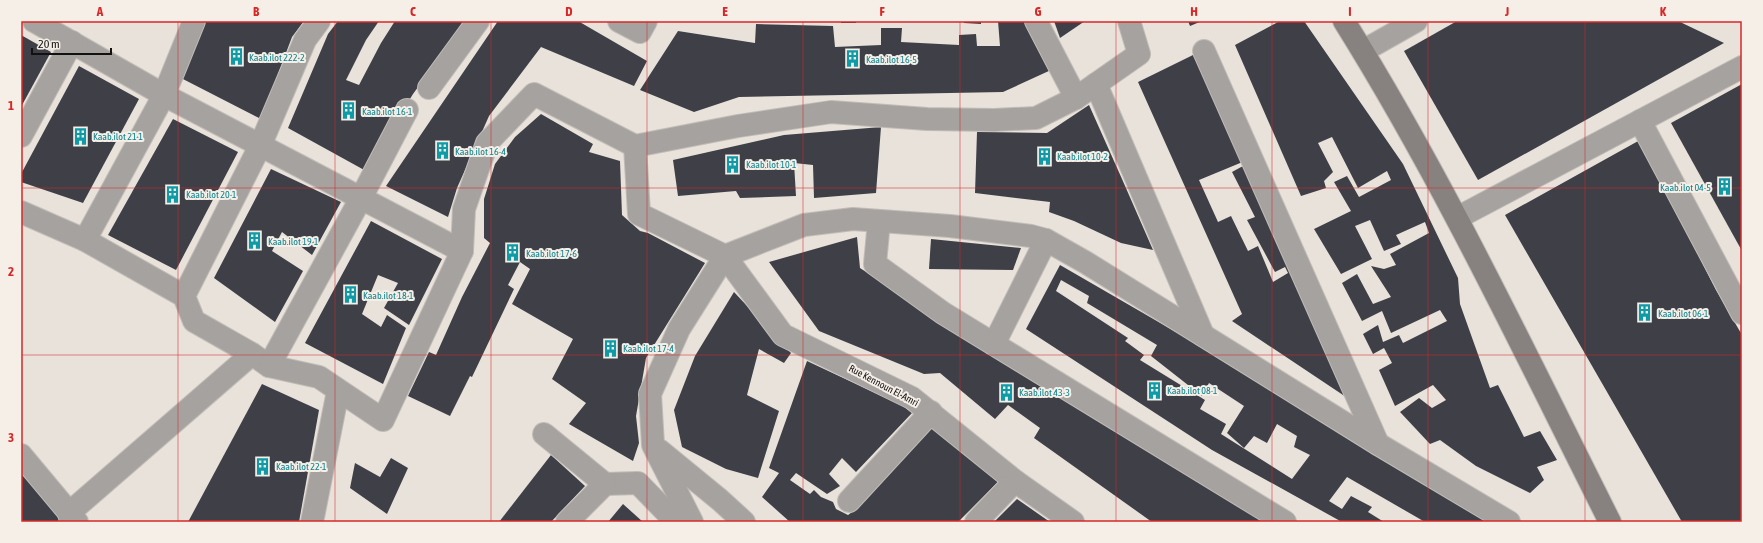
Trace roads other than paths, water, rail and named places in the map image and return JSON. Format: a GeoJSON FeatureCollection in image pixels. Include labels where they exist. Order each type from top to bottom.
{"type":"FeatureCollection","features":[{"type":"Feature","properties":{"kind":"street"},"geometry":{"type":"LineString","coordinates":[[34,21],[164,95],[462,251]]}},
{"type":"Feature","properties":{"kind":"street"},"geometry":{"type":"LineString","coordinates":[[85,240],[164,95],[194,21]]}},
{"type":"Feature","properties":{"kind":"street"},"geometry":{"type":"LineString","coordinates":[[184,296],[260,146],[305,40],[319,21]]}},
{"type":"Feature","properties":{"kind":"street"},"geometry":{"type":"LineString","coordinates":[[429,88],[478,21]]}},
{"type":"Feature","properties":{"kind":"street"},"geometry":{"type":"LineString","coordinates":[[619,21],[640,32],[646,21]]}},
{"type":"Feature","properties":{"kind":"street"},"geometry":{"type":"LineString","coordinates":[[1036,21],[1076,98]]}},
{"type":"Feature","properties":{"kind":"street"},"geometry":{"type":"LineString","coordinates":[[21,212],[85,240],[184,296],[194,321],[261,360],[319,377],[383,420],[462,251],[464,209],[487,143],[534,94],[635,146],[738,126],[831,112],[928,119],[994,120],[1036,118],[1076,98],[1139,54],[1129,21]]}},
{"type":"Feature","properties":{"kind":"street"},"geometry":{"type":"LineString","coordinates":[[1344,21],[1363,51],[1457,218],[1610,522]]}},
{"type":"Feature","properties":{"kind":"street"},"geometry":{"type":"LineString","coordinates":[[1363,51],[1416,21]]}},
{"type":"Feature","properties":{"kind":"street"},"geometry":{"type":"LineString","coordinates":[[21,136],[72,42]]}},
{"type":"Feature","properties":{"kind":"street"},"geometry":{"type":"LineString","coordinates":[[1204,51],[1378,444]]}},
{"type":"Feature","properties":{"kind":"street"},"geometry":{"type":"LineString","coordinates":[[1457,218],[1742,67]]}},
{"type":"Feature","properties":{"kind":"street"},"geometry":{"type":"LineString","coordinates":[[1096,84],[1203,335]]}},
{"type":"Feature","properties":{"kind":"street"},"geometry":{"type":"LineString","coordinates":[[21,455],[72,519],[261,360],[361,198],[407,110]]}},
{"type":"Feature","properties":{"kind":"street"},"geometry":{"type":"LineString","coordinates":[[1640,121],[1742,313]]}},
{"type":"Feature","properties":{"kind":"street"},"geometry":{"type":"LineString","coordinates":[[635,146],[639,214],[726,256]]}},
{"type":"Feature","properties":{"kind":"street"},"geometry":{"type":"LineString","coordinates":[[692,522],[653,445],[650,394],[679,329],[726,256],[804,225],[853,219],[950,226],[1031,236],[1046,240],[1085,262],[1378,444],[1509,522]]}},
{"type":"Feature","properties":{"kind":"street"},"geometry":{"type":"LineString","coordinates":[[879,221],[875,264],[943,313],[1285,522]]}},
{"type":"Feature","properties":{"kind":"street"},"geometry":{"type":"LineString","coordinates":[[994,344],[1046,240]]}},
{"type":"Feature","properties":{"kind":"street","name":"Rue Kennoun El-Amri"},"geometry":{"type":"LineString","coordinates":[[726,256],[783,335],[912,398],[932,412],[1015,481],[1072,522]]}},
{"type":"Feature","properties":{"kind":"street"},"geometry":{"type":"LineString","coordinates":[[312,522],[338,391]]}},
{"type":"Feature","properties":{"kind":"street"},"geometry":{"type":"LineString","coordinates":[[849,501],[932,412]]}},
{"type":"Feature","properties":{"kind":"street"},"geometry":{"type":"LineString","coordinates":[[544,434],[605,484],[638,483],[676,522]]}},
{"type":"Feature","properties":{"kind":"street"},"geometry":{"type":"LineString","coordinates":[[653,445],[720,500],[744,522]]}},
{"type":"Feature","properties":{"kind":"street"},"geometry":{"type":"LineString","coordinates":[[976,522],[1015,481]]}},
{"type":"Feature","properties":{"kind":"street"},"geometry":{"type":"LineString","coordinates":[[567,522],[605,484]]}},
{"type":"Feature","properties":{"kind":"place","name":"Kaab.ilot 222-2"},"geometry":{"type":"Point","coordinates":[236,57]}},
{"type":"Feature","properties":{"kind":"place","name":"Kaab.ilot 16-5"},"geometry":{"type":"Point","coordinates":[853,59]}},
{"type":"Feature","properties":{"kind":"place","name":"Kaab.ilot 16-1"},"geometry":{"type":"Point","coordinates":[349,111]}},
{"type":"Feature","properties":{"kind":"place","name":"Kaab.ilot 21-1"},"geometry":{"type":"Point","coordinates":[80,136]}},
{"type":"Feature","properties":{"kind":"place","name":"Kaab.ilot 16-4"},"geometry":{"type":"Point","coordinates":[442,151]}},
{"type":"Feature","properties":{"kind":"place","name":"Kaab.ilot 10-2"},"geometry":{"type":"Point","coordinates":[1044,156]}},
{"type":"Feature","properties":{"kind":"place","name":"Kaab.ilot 10-1"},"geometry":{"type":"Point","coordinates":[733,164]}},
{"type":"Feature","properties":{"kind":"place","name":"Kaab.ilot 04-5"},"geometry":{"type":"Point","coordinates":[1724,187]}},
{"type":"Feature","properties":{"kind":"place","name":"Kaab.ilot 20-1"},"geometry":{"type":"Point","coordinates":[173,194]}},
{"type":"Feature","properties":{"kind":"place","name":"Kaab.ilot 19-1"},"geometry":{"type":"Point","coordinates":[255,241]}},
{"type":"Feature","properties":{"kind":"place","name":"Kaab.ilot 17-6"},"geometry":{"type":"Point","coordinates":[513,253]}},
{"type":"Feature","properties":{"kind":"place","name":"Kaab.ilot 18-1"},"geometry":{"type":"Point","coordinates":[350,295]}},
{"type":"Feature","properties":{"kind":"place","name":"Kaab.ilot 06-1"},"geometry":{"type":"Point","coordinates":[1645,313]}},
{"type":"Feature","properties":{"kind":"place","name":"Kaab.ilot 17-4"},"geometry":{"type":"Point","coordinates":[610,348]}},
{"type":"Feature","properties":{"kind":"place","name":"Kaab.ilot 08-1"},"geometry":{"type":"Point","coordinates":[1154,390]}},
{"type":"Feature","properties":{"kind":"place","name":"Kaab.ilot 43-3"},"geometry":{"type":"Point","coordinates":[1006,392]}},
{"type":"Feature","properties":{"kind":"place","name":"Kaab.ilot 22-1"},"geometry":{"type":"Point","coordinates":[263,466]}}]}
